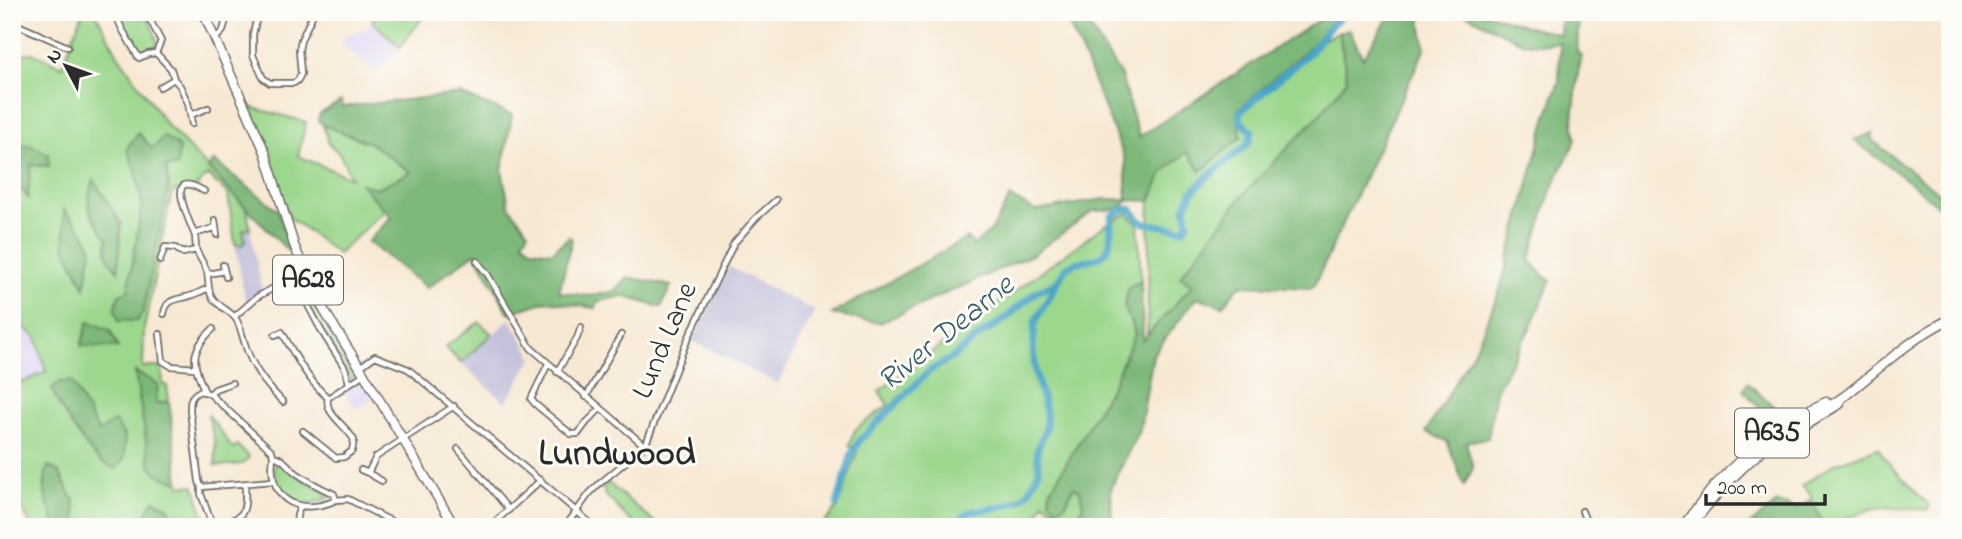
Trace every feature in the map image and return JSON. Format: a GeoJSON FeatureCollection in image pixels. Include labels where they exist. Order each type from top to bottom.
{"type":"FeatureCollection","features":[{"type":"Feature","properties":{"kind":"highway","name":"A628"},"geometry":{"type":"LineString","coordinates":[[203,12],[265,152],[304,271],[325,312],[455,527]]}},
{"type":"Feature","properties":{"kind":"highway","name":"A635"},"geometry":{"type":"LineString","coordinates":[[1683,527],[1775,440],[1842,398],[1911,342],[1950,319]]}},
{"type":"Feature","properties":{"kind":"highway","name":"A635"},"geometry":{"type":"LineString","coordinates":[[1691,527],[1716,486],[1758,445],[1804,412],[1854,388]]}},
{"type":"Feature","properties":{"kind":"highway"},"geometry":{"type":"LineString","coordinates":[[1758,445],[1768,438],[1775,440]]}},
{"type":"Feature","properties":{"kind":"street"},"geometry":{"type":"LineString","coordinates":[[117,12],[115,13],[122,29],[139,58],[156,53]]}},
{"type":"Feature","properties":{"kind":"street"},"geometry":{"type":"LineString","coordinates":[[215,38],[223,31],[228,12]]}},
{"type":"Feature","properties":{"kind":"street"},"geometry":{"type":"LineString","coordinates":[[258,12],[252,40],[253,55],[263,78],[270,83],[295,83],[298,80],[301,74],[301,40],[314,12]]}},
{"type":"Feature","properties":{"kind":"street"},"geometry":{"type":"LineString","coordinates":[[12,19],[35,33],[62,40],[68,47]]}},
{"type":"Feature","properties":{"kind":"street"},"geometry":{"type":"LineString","coordinates":[[150,20],[161,41],[156,53]]}},
{"type":"Feature","properties":{"kind":"street"},"geometry":{"type":"LineString","coordinates":[[156,53],[171,69],[180,86],[188,103],[192,124]]}},
{"type":"Feature","properties":{"kind":"street"},"geometry":{"type":"LineString","coordinates":[[160,87],[174,79]]}},
{"type":"Feature","properties":{"kind":"street"},"geometry":{"type":"LineString","coordinates":[[191,115],[208,108]]}},
{"type":"Feature","properties":{"kind":"street"},"geometry":{"type":"LineString","coordinates":[[204,191],[195,185],[182,184],[181,194],[185,214],[195,234],[196,250],[208,274],[212,297],[234,317],[262,380],[283,402]]}},
{"type":"Feature","properties":{"kind":"street","name":"Lund Lane"},"geometry":{"type":"LineString","coordinates":[[565,527],[599,484],[645,446],[687,343],[734,243],[776,200]]}},
{"type":"Feature","properties":{"kind":"street"},"geometry":{"type":"LineString","coordinates":[[215,219],[216,235]]}},
{"type":"Feature","properties":{"kind":"street"},"geometry":{"type":"LineString","coordinates":[[195,234],[216,227]]}},
{"type":"Feature","properties":{"kind":"street"},"geometry":{"type":"LineString","coordinates":[[160,261],[165,247],[175,248],[183,253],[196,250]]}},
{"type":"Feature","properties":{"kind":"street"},"geometry":{"type":"LineString","coordinates":[[477,261],[531,348],[645,446]]}},
{"type":"Feature","properties":{"kind":"street"},"geometry":{"type":"LineString","coordinates":[[208,274],[224,271]]}},
{"type":"Feature","properties":{"kind":"street"},"geometry":{"type":"LineString","coordinates":[[234,317],[257,297],[304,271]]}},
{"type":"Feature","properties":{"kind":"street"},"geometry":{"type":"LineString","coordinates":[[287,280],[304,298],[321,332],[345,368],[349,383]]}},
{"type":"Feature","properties":{"kind":"street"},"geometry":{"type":"LineString","coordinates":[[164,314],[167,300],[189,296],[209,288]]}},
{"type":"Feature","properties":{"kind":"street"},"geometry":{"type":"LineString","coordinates":[[557,372],[581,327]]}},
{"type":"Feature","properties":{"kind":"street"},"geometry":{"type":"LineString","coordinates":[[213,329],[202,339],[196,350],[193,360],[195,368],[207,393],[272,451],[273,481],[283,496],[300,507],[321,506],[348,499],[391,521],[395,527]]}},
{"type":"Feature","properties":{"kind":"street"},"geometry":{"type":"LineString","coordinates":[[275,335],[282,331],[299,364],[328,398]]}},
{"type":"Feature","properties":{"kind":"street"},"geometry":{"type":"LineString","coordinates":[[160,334],[163,361],[171,366],[195,368]]}},
{"type":"Feature","properties":{"kind":"street"},"geometry":{"type":"LineString","coordinates":[[586,397],[621,335]]}},
{"type":"Feature","properties":{"kind":"street"},"geometry":{"type":"LineString","coordinates":[[303,431],[336,458],[344,457],[352,451],[352,436],[326,404],[328,398],[349,383],[375,356],[416,374],[595,527]]}},
{"type":"Feature","properties":{"kind":"street"},"geometry":{"type":"LineString","coordinates":[[548,364],[531,399],[544,412],[571,434],[579,434],[601,408]]}},
{"type":"Feature","properties":{"kind":"street"},"geometry":{"type":"LineString","coordinates":[[232,383],[207,393],[195,393],[190,400],[199,485],[214,527],[242,514],[245,507],[245,484]]}},
{"type":"Feature","properties":{"kind":"street"},"geometry":{"type":"LineString","coordinates":[[368,473],[376,457],[454,406]]}},
{"type":"Feature","properties":{"kind":"street"},"geometry":{"type":"LineString","coordinates":[[458,449],[509,510]]}},
{"type":"Feature","properties":{"kind":"street"},"geometry":{"type":"LineString","coordinates":[[273,456],[281,458],[295,472],[321,489],[334,494],[337,500]]}},
{"type":"Feature","properties":{"kind":"street"},"geometry":{"type":"LineString","coordinates":[[361,470],[382,481]]}},
{"type":"Feature","properties":{"kind":"street"},"geometry":{"type":"LineString","coordinates":[[486,527],[541,480]]}},
{"type":"Feature","properties":{"kind":"street"},"geometry":{"type":"LineString","coordinates":[[201,487],[273,481]]}},
{"type":"Feature","properties":{"kind":"street"},"geometry":{"type":"LineString","coordinates":[[296,527],[300,507]]}},
{"type":"Feature","properties":{"kind":"street"},"geometry":{"type":"LineString","coordinates":[[1582,511],[1588,527]]}},
{"type":"Feature","properties":{"kind":"street"},"geometry":{"type":"LineString","coordinates":[[1598,527],[1610,522],[1616,527]]}},
{"type":"Feature","properties":{"kind":"shaded area"},"geometry":{"type":"Polygon","coordinates":[[[372,21],[400,47],[376,73],[342,43],[345,35],[367,29],[372,21]]]}},
{"type":"Feature","properties":{"kind":"shaded area"},"geometry":{"type":"Polygon","coordinates":[[[250,229],[262,290],[246,303],[235,244],[242,244],[243,230],[250,229]]]}},
{"type":"Feature","properties":{"kind":"shaded area"},"geometry":{"type":"Polygon","coordinates":[[[729,267],[815,311],[778,384],[692,341],[729,267]]]}},
{"type":"Feature","properties":{"kind":"shaded area"},"geometry":{"type":"Polygon","coordinates":[[[12,316],[36,337],[46,372],[12,387],[12,316]]]}},
{"type":"Feature","properties":{"kind":"shaded area"},"geometry":{"type":"Polygon","coordinates":[[[510,319],[533,357],[506,403],[461,363],[510,319]]]}},
{"type":"Feature","properties":{"kind":"shaded area"},"geometry":{"type":"Polygon","coordinates":[[[359,380],[364,381],[374,398],[356,409],[342,391],[359,380]]]}},
{"type":"Feature","properties":{"kind":"green space"},"geometry":{"type":"Polygon","coordinates":[[[83,12],[95,12],[118,55],[167,125],[247,209],[250,229],[243,230],[245,241],[242,245],[235,244],[228,194],[208,175],[195,188],[172,192],[144,329],[143,367],[162,367],[163,385],[167,385],[169,401],[156,405],[135,373],[150,464],[162,476],[179,481],[180,486],[194,485],[209,527],[32,527],[12,489],[12,387],[46,372],[36,337],[12,316],[12,55],[32,53],[62,66],[83,12]]]}},
{"type":"Feature","properties":{"kind":"green space"},"geometry":{"type":"Polygon","coordinates":[[[120,12],[140,12],[149,20],[158,42],[154,48],[138,52],[119,16],[120,12]]]}},
{"type":"Feature","properties":{"kind":"green space"},"geometry":{"type":"Polygon","coordinates":[[[376,12],[427,12],[400,47],[372,21],[376,12]]]}},
{"type":"Feature","properties":{"kind":"green space"},"geometry":{"type":"Polygon","coordinates":[[[1063,12],[1080,12],[1121,76],[1139,137],[1331,12],[1340,12],[1311,46],[1237,111],[1241,137],[1201,171],[1187,152],[1163,172],[1150,201],[1128,200],[1119,209],[1093,211],[1032,255],[880,323],[832,314],[967,238],[974,245],[992,230],[1010,197],[1036,211],[1104,199],[1127,200],[1125,159],[1063,12]]]}},
{"type":"Feature","properties":{"kind":"green space"},"geometry":{"type":"Polygon","coordinates":[[[1392,12],[1423,12],[1420,15],[1425,48],[1313,288],[1240,285],[1223,306],[1197,297],[1153,355],[1140,428],[1111,488],[1112,527],[1073,527],[1083,506],[1080,491],[1074,486],[1066,504],[1056,509],[1049,500],[1050,491],[1114,382],[1135,333],[1124,306],[1129,287],[1141,281],[1143,340],[1193,285],[1180,277],[1243,195],[1321,113],[1347,80],[1339,32],[1349,29],[1363,58],[1392,12]]]}},
{"type":"Feature","properties":{"kind":"green space"},"geometry":{"type":"Polygon","coordinates":[[[1461,12],[1484,12],[1531,28],[1560,34],[1561,12],[1579,12],[1577,52],[1582,56],[1573,120],[1576,139],[1550,193],[1530,260],[1551,280],[1530,328],[1496,391],[1488,438],[1466,442],[1473,468],[1464,485],[1447,441],[1426,432],[1477,345],[1500,290],[1559,81],[1560,43],[1521,42],[1461,12]]]}},
{"type":"Feature","properties":{"kind":"green space"},"geometry":{"type":"Polygon","coordinates":[[[1339,32],[1347,80],[1181,277],[1193,284],[1147,338],[1150,201],[1163,172],[1187,151],[1201,171],[1237,111],[1311,46],[1339,32]]]}},
{"type":"Feature","properties":{"kind":"green space"},"geometry":{"type":"Polygon","coordinates":[[[460,94],[512,115],[502,170],[509,206],[529,232],[523,241],[532,249],[552,252],[569,237],[572,239],[559,292],[591,296],[615,291],[628,277],[671,286],[661,307],[622,296],[597,302],[596,308],[547,301],[509,313],[475,253],[427,288],[368,242],[391,217],[361,184],[377,188],[411,172],[370,143],[323,125],[318,120],[320,114],[341,101],[342,107],[460,94]]]}},
{"type":"Feature","properties":{"kind":"green space"},"geometry":{"type":"Polygon","coordinates":[[[250,107],[306,122],[298,156],[351,178],[340,154],[329,144],[323,125],[370,143],[412,173],[377,188],[363,185],[385,210],[338,254],[289,217],[265,142],[250,107]]]}},
{"type":"Feature","properties":{"kind":"green space"},"geometry":{"type":"Polygon","coordinates":[[[138,133],[153,149],[164,136],[179,147],[177,167],[166,167],[169,186],[143,313],[137,321],[119,321],[115,309],[119,294],[128,291],[142,204],[136,173],[127,148],[138,133]]]}},
{"type":"Feature","properties":{"kind":"green space"},"geometry":{"type":"Polygon","coordinates":[[[1873,133],[1872,140],[1950,202],[1950,216],[1854,140],[1873,133]]]}},
{"type":"Feature","properties":{"kind":"green space"},"geometry":{"type":"Polygon","coordinates":[[[22,144],[49,154],[49,166],[31,164],[28,198],[19,186],[22,144]]]}},
{"type":"Feature","properties":{"kind":"green space"},"geometry":{"type":"Polygon","coordinates":[[[214,161],[278,210],[291,254],[208,168],[214,161]]]}},
{"type":"Feature","properties":{"kind":"green space"},"geometry":{"type":"Polygon","coordinates":[[[94,180],[121,223],[118,271],[108,257],[108,240],[90,212],[90,190],[94,180]]]}},
{"type":"Feature","properties":{"kind":"green space"},"geometry":{"type":"Polygon","coordinates":[[[64,209],[85,234],[92,250],[85,288],[65,247],[64,209]]]}},
{"type":"Feature","properties":{"kind":"green space"},"geometry":{"type":"Polygon","coordinates":[[[1128,213],[1138,223],[1141,281],[1129,287],[1124,306],[1136,333],[1066,504],[1074,486],[1080,491],[1083,506],[1073,527],[1047,527],[1053,511],[1044,502],[1031,527],[821,527],[838,507],[857,452],[849,445],[855,430],[888,405],[879,391],[1105,225],[1128,213]]]}},
{"type":"Feature","properties":{"kind":"green space"},"geometry":{"type":"Polygon","coordinates":[[[300,277],[335,341],[358,371],[350,380],[347,369],[292,282],[300,277]]]}},
{"type":"Feature","properties":{"kind":"green space"},"geometry":{"type":"Polygon","coordinates":[[[88,322],[110,330],[118,347],[81,346],[88,322]]]}},
{"type":"Feature","properties":{"kind":"green space"},"geometry":{"type":"Polygon","coordinates":[[[479,322],[492,334],[461,363],[445,347],[479,322]]]}},
{"type":"Feature","properties":{"kind":"green space"},"geometry":{"type":"Polygon","coordinates":[[[135,372],[158,384],[156,404],[169,401],[179,481],[162,476],[150,464],[135,372]]]}},
{"type":"Feature","properties":{"kind":"green space"},"geometry":{"type":"Polygon","coordinates":[[[71,381],[99,432],[115,421],[125,437],[124,459],[116,469],[101,462],[88,448],[55,397],[52,389],[60,382],[71,381]]]}},
{"type":"Feature","properties":{"kind":"green space"},"geometry":{"type":"Polygon","coordinates":[[[1748,383],[1787,419],[1776,425],[1743,390],[1748,383]]]}},
{"type":"Feature","properties":{"kind":"green space"},"geometry":{"type":"Polygon","coordinates":[[[208,414],[233,449],[237,445],[249,457],[243,464],[216,466],[215,443],[208,414]]]}},
{"type":"Feature","properties":{"kind":"green space"},"geometry":{"type":"Polygon","coordinates":[[[1878,448],[1889,464],[1929,505],[1928,510],[1883,507],[1824,527],[1811,495],[1802,486],[1834,464],[1878,448]]]}},
{"type":"Feature","properties":{"kind":"green space"},"geometry":{"type":"Polygon","coordinates":[[[277,460],[330,497],[306,503],[289,497],[276,480],[274,473],[277,460]]]}},
{"type":"Feature","properties":{"kind":"green space"},"geometry":{"type":"Polygon","coordinates":[[[48,466],[59,472],[75,503],[76,527],[57,527],[53,519],[45,489],[48,466]]]}},
{"type":"Feature","properties":{"kind":"green space"},"geometry":{"type":"Polygon","coordinates":[[[607,482],[660,527],[641,527],[632,522],[600,487],[607,482]]]}},
{"type":"Feature","properties":{"kind":"green space"},"geometry":{"type":"Polygon","coordinates":[[[1811,499],[1824,527],[1747,527],[1777,503],[1798,509],[1811,499]]]}},
{"type":"Feature","properties":{"kind":"green space"},"geometry":{"type":"Polygon","coordinates":[[[154,500],[168,507],[177,527],[139,527],[154,500]]]}},
{"type":"Feature","properties":{"kind":"waterway","name":"River Dearne"},"geometry":{"type":"LineString","coordinates":[[955,527],[957,522],[970,512],[1019,501],[1029,492],[1039,471],[1037,450],[1046,428],[1046,412],[1036,375],[1033,350],[1035,322],[1065,269],[1096,258],[1106,251],[1110,242],[1112,216],[1124,209],[1132,209],[1144,223],[1184,229],[1188,222],[1185,208],[1192,192],[1249,143],[1252,131],[1241,122],[1240,112],[1310,52],[1333,23],[1347,12]]}},
{"type":"Feature","properties":{"kind":"waterway","name":"River Dearne"},"geometry":{"type":"LineString","coordinates":[[837,504],[852,453],[860,440],[928,372],[1005,319],[1036,292],[1056,283]]}},
{"type":"Feature","properties":{"kind":"district","name":"Lundwood"},"geometry":{"type":"Point","coordinates":[617,455]}}]}
